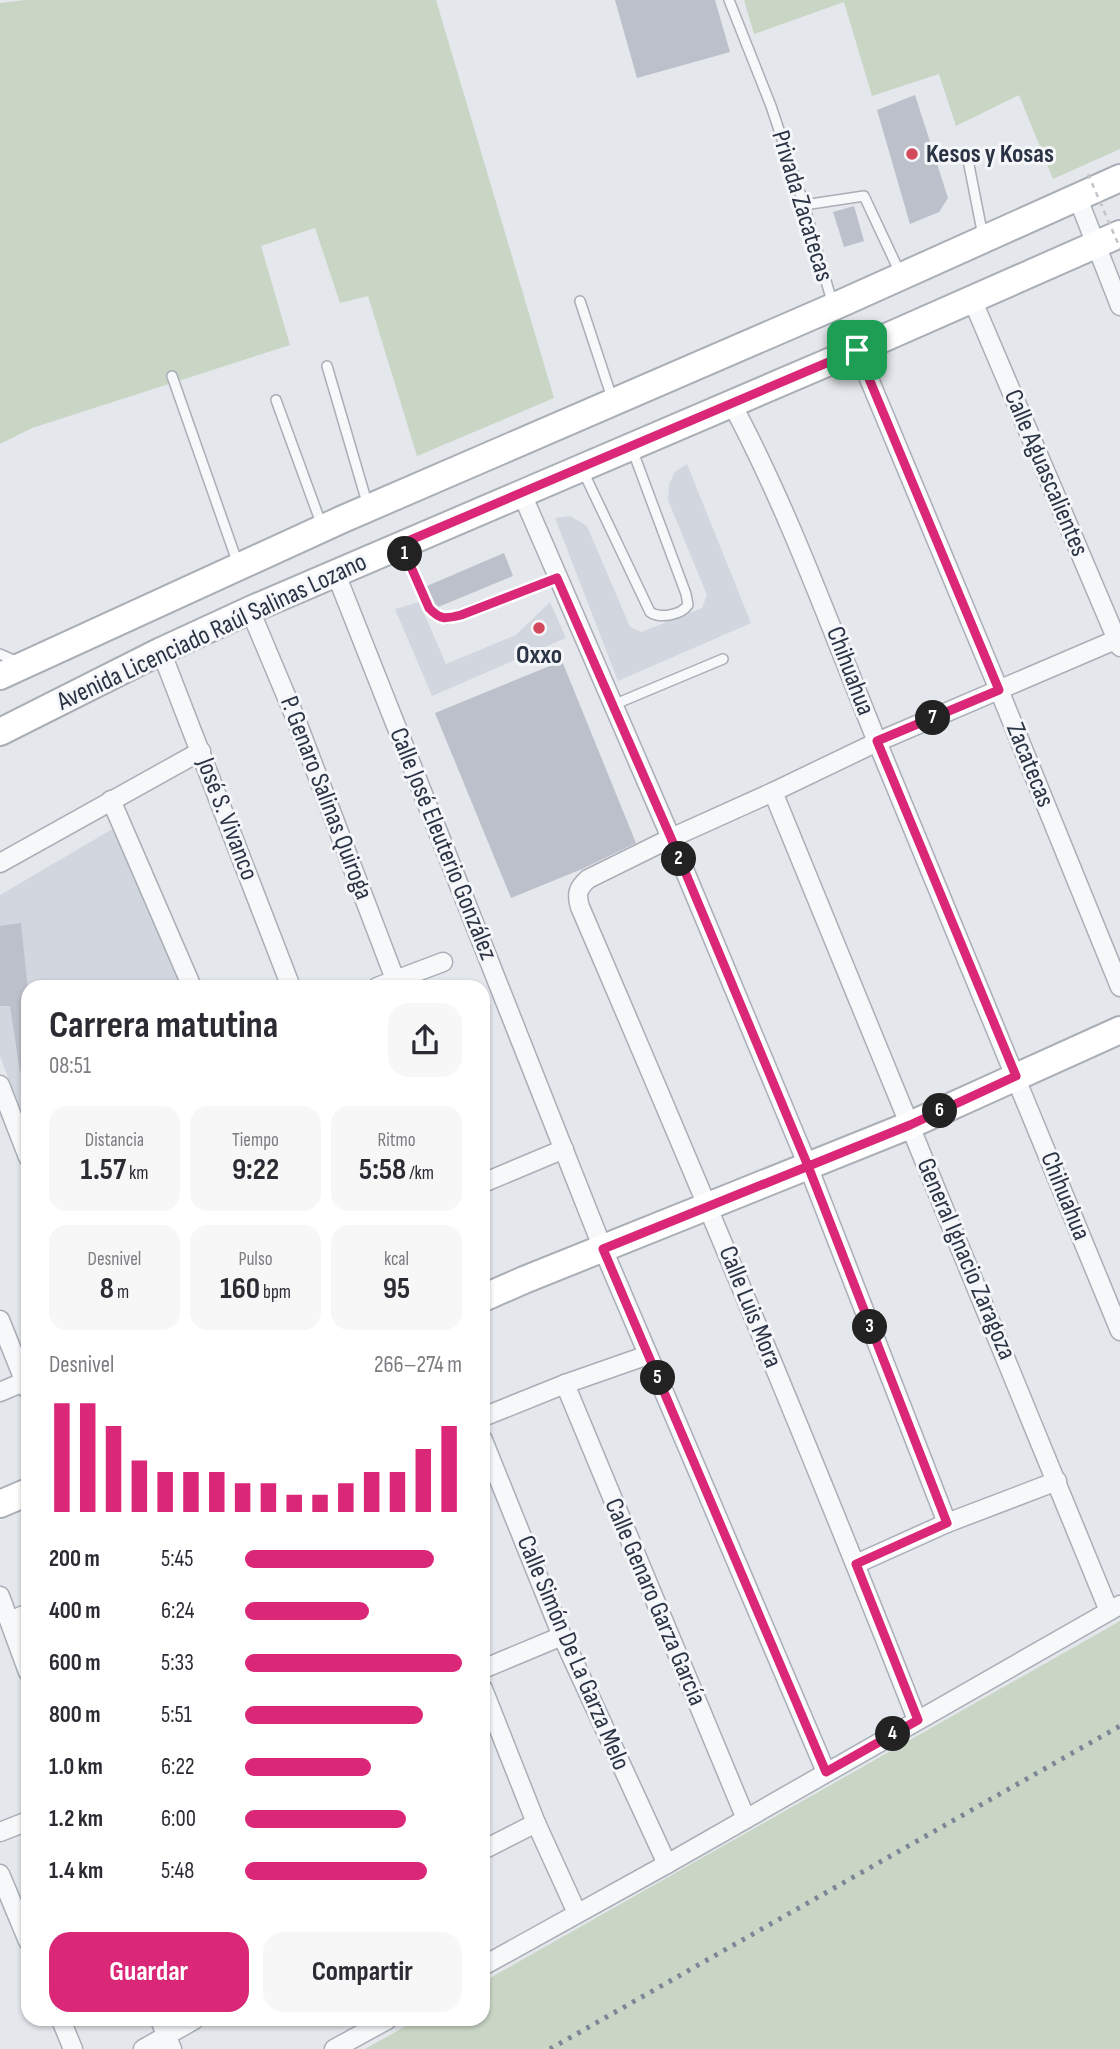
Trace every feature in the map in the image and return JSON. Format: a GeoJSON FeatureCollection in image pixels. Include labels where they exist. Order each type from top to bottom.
{"type":"FeatureCollection","features":[{"type":"Feature","properties":{"kind":"main road","name":"Avenida Licenciado Raúl Salinas Lozano"},"geometry":{"type":"LineString","coordinates":[[8,664],[902,276],[984,238],[1082,185],[1120,178]]}},
{"type":"Feature","properties":{"kind":"main road","name":"Avenida Licenciado Raúl Salinas Lozano"},"geometry":{"type":"LineString","coordinates":[[0,732],[161,651],[250,610],[972,299],[1107,247],[1120,234]]}},
{"type":"Feature","properties":{"kind":"main road"},"geometry":{"type":"LineString","coordinates":[[490,1295],[910,1125],[1120,1030]]}},
{"type":"Feature","properties":{"kind":"main road"},"geometry":{"type":"LineString","coordinates":[[0,1504],[21,1495]]}},
{"type":"Feature","properties":{"kind":"street"},"geometry":{"type":"LineString","coordinates":[[1082,185],[1107,247],[1120,306]]}},
{"type":"Feature","properties":{"kind":"street","name":"Calle Aguascalientes"},"geometry":{"type":"LineString","coordinates":[[972,299],[1119,642]]}},
{"type":"Feature","properties":{"kind":"street","name":"Zacatecas"},"geometry":{"type":"LineString","coordinates":[[857,350],[1120,987]]}},
{"type":"Feature","properties":{"kind":"street","name":"Chihuahua"},"geometry":{"type":"LineString","coordinates":[[732,404],[764,466],[803,554],[877,741],[1120,1331]]}},
{"type":"Feature","properties":{"kind":"street"},"geometry":{"type":"LineString","coordinates":[[522,494],[671,838],[808,1166],[947,1523]]}},
{"type":"Feature","properties":{"kind":"street","name":"Calle José Eleuterio González"},"geometry":{"type":"LineString","coordinates":[[336,574],[603,1249],[826,1772]]}},
{"type":"Feature","properties":{"kind":"street","name":"P. Genaro Salinas Quiroga"},"geometry":{"type":"LineString","coordinates":[[250,610],[296,717],[395,980]]}},
{"type":"Feature","properties":{"kind":"street"},"geometry":{"type":"LineString","coordinates":[[671,838],[877,741],[1119,642]]}},
{"type":"Feature","properties":{"kind":"street","name":"José S. Vivanco"},"geometry":{"type":"LineString","coordinates":[[161,651],[288,980]]}},
{"type":"Feature","properties":{"kind":"street"},"geometry":{"type":"LineString","coordinates":[[0,863],[201,751]]}},
{"type":"Feature","properties":{"kind":"street","name":"General Ignacio Zaragoza"},"geometry":{"type":"LineString","coordinates":[[773,792],[1057,1481],[1115,1608]]}},
{"type":"Feature","properties":{"kind":"street"},"geometry":{"type":"LineString","coordinates":[[111,800],[189,980]]}},
{"type":"Feature","properties":{"kind":"street","name":"Calle Luis Mora"},"geometry":{"type":"LineString","coordinates":[[671,838],[588,879],[576,896],[709,1207],[918,1720]]}},
{"type":"Feature","properties":{"kind":"street"},"geometry":{"type":"LineString","coordinates":[[403,980],[443,962]]}},
{"type":"Feature","properties":{"kind":"street"},"geometry":{"type":"LineString","coordinates":[[0,1085],[21,1139]]}},
{"type":"Feature","properties":{"kind":"street"},"geometry":{"type":"LineString","coordinates":[[490,1179],[564,1149]]}},
{"type":"Feature","properties":{"kind":"street"},"geometry":{"type":"LineString","coordinates":[[0,1320],[21,1370]]}},
{"type":"Feature","properties":{"kind":"street"},"geometry":{"type":"LineString","coordinates":[[490,1414],[648,1355]]}},
{"type":"Feature","properties":{"kind":"street","name":"Calle Genaro Garza García"},"geometry":{"type":"LineString","coordinates":[[565,1384],[746,1819]]}},
{"type":"Feature","properties":{"kind":"street"},"geometry":{"type":"LineString","coordinates":[[0,1392],[21,1386]]}},
{"type":"Feature","properties":{"kind":"street","name":"Calle Simón De La Garza Melo"},"geometry":{"type":"LineString","coordinates":[[490,1457],[562,1636],[667,1864]]}},
{"type":"Feature","properties":{"kind":"street"},"geometry":{"type":"LineString","coordinates":[[856,1564],[947,1523],[1057,1481]]}},
{"type":"Feature","properties":{"kind":"street"},"geometry":{"type":"LineString","coordinates":[[0,1595],[21,1652]]}},
{"type":"Feature","properties":{"kind":"street"},"geometry":{"type":"LineString","coordinates":[[490,1962],[1115,1608]]}},
{"type":"Feature","properties":{"kind":"street"},"geometry":{"type":"LineString","coordinates":[[10,1621],[21,1616]]}},
{"type":"Feature","properties":{"kind":"street"},"geometry":{"type":"LineString","coordinates":[[490,1666],[562,1636]]}},
{"type":"Feature","properties":{"kind":"street"},"geometry":{"type":"LineString","coordinates":[[490,1707],[536,1823],[577,1913]]}},
{"type":"Feature","properties":{"kind":"street"},"geometry":{"type":"LineString","coordinates":[[490,1846],[536,1823]]}},
{"type":"Feature","properties":{"kind":"street"},"geometry":{"type":"LineString","coordinates":[[0,1832],[21,1824]]}},
{"type":"Feature","properties":{"kind":"street"},"geometry":{"type":"LineString","coordinates":[[0,1874],[21,1924]]}},
{"type":"Feature","properties":{"kind":"street"},"geometry":{"type":"LineString","coordinates":[[63,2026],[73,2049]]}},
{"type":"Feature","properties":{"kind":"street"},"geometry":{"type":"LineString","coordinates":[[143,2049],[183,2026]]}},
{"type":"Feature","properties":{"kind":"street"},"geometry":{"type":"LineString","coordinates":[[334,2049],[376,2026]]}},
{"type":"Feature","properties":{"kind":"lane","name":"Privada Zacatecas"},"geometry":{"type":"LineString","coordinates":[[729,0],[771,106],[834,306]]}},
{"type":"Feature","properties":{"kind":"lane"},"geometry":{"type":"LineString","coordinates":[[967,155],[984,238]]}},
{"type":"Feature","properties":{"kind":"lane"},"geometry":{"type":"LineString","coordinates":[[804,205],[864,196],[902,276]]}},
{"type":"Feature","properties":{"kind":"lane"},"geometry":{"type":"LineString","coordinates":[[580,301],[613,402]]}},
{"type":"Feature","properties":{"kind":"lane"},"geometry":{"type":"LineString","coordinates":[[327,366],[369,508]]}},
{"type":"Feature","properties":{"kind":"lane"},"geometry":{"type":"LineString","coordinates":[[172,376],[239,566]]}},
{"type":"Feature","properties":{"kind":"lane"},"geometry":{"type":"LineString","coordinates":[[276,400],[323,528]]}},
{"type":"Feature","properties":{"kind":"lane"},"geometry":{"type":"LineString","coordinates":[[582,468],[650,612],[662,616],[684,610],[688,606],[686,594],[631,446]]}},
{"type":"Feature","properties":{"kind":"lane"},"geometry":{"type":"LineString","coordinates":[[401,544],[429,608],[437,616],[447,619],[557,578]]}},
{"type":"Feature","properties":{"kind":"lane"},"geometry":{"type":"LineString","coordinates":[[613,705],[723,659]]}},
{"type":"Feature","properties":{"kind":"path"},"geometry":{"type":"LineString","coordinates":[[1082,185],[1107,247]]}},
{"type":"Feature","properties":{"kind":"shaded area"},"geometry":{"type":"Polygon","coordinates":[[[687,464],[751,623],[618,681],[555,518],[570,516],[587,526],[630,627],[641,632],[702,608],[707,595],[668,500],[669,484],[675,472],[687,464]]]}},
{"type":"Feature","properties":{"kind":"shaded area"},"geometry":{"type":"Polygon","coordinates":[[[419,602],[446,664],[516,635],[550,602],[566,638],[432,696],[395,609],[419,602]]]}},
{"type":"Feature","properties":{"kind":"shaded area"},"geometry":{"type":"Polygon","coordinates":[[[116,827],[178,980],[21,980],[21,1112],[0,1056],[0,895],[116,827]]]}},
{"type":"Feature","properties":{"kind":"green space"},"geometry":{"type":"Polygon","coordinates":[[[25,0],[436,0],[554,398],[417,456],[368,296],[340,303],[315,228],[261,246],[290,345],[32,428],[0,444],[0,3],[25,0]]]}},
{"type":"Feature","properties":{"kind":"green space"},"geometry":{"type":"Polygon","coordinates":[[[744,0],[1120,0],[1120,149],[1053,179],[1019,95],[956,126],[939,74],[872,96],[844,2],[754,34],[744,0]]]}},
{"type":"Feature","properties":{"kind":"green space"},"geometry":{"type":"Polygon","coordinates":[[[1120,1621],[1120,2049],[365,2049],[406,2026],[490,2026],[490,1978],[1120,1621]]]}},
{"type":"Feature","properties":{"kind":"building"},"geometry":{"type":"Polygon","coordinates":[[[615,0],[715,0],[730,52],[637,78],[615,0]]]}},
{"type":"Feature","properties":{"kind":"building","name":"Kesos y Kosas"},"geometry":{"type":"Polygon","coordinates":[[[915,95],[948,198],[939,212],[910,224],[877,110],[915,95]]]}},
{"type":"Feature","properties":{"kind":"building"},"geometry":{"type":"Polygon","coordinates":[[[854,206],[864,241],[844,247],[833,212],[854,206]]]}},
{"type":"Feature","properties":{"kind":"building","name":"Oxxo"},"geometry":{"type":"Polygon","coordinates":[[[504,553],[513,576],[438,607],[435,604],[427,586],[504,553]]]}},
{"type":"Feature","properties":{"kind":"building"},"geometry":{"type":"Polygon","coordinates":[[[562,661],[636,843],[511,898],[435,713],[562,661]]]}},
{"type":"Feature","properties":{"kind":"building"},"geometry":{"type":"Polygon","coordinates":[[[21,923],[27,980],[21,980],[21,1072],[10,1006],[0,1006],[0,926],[21,923]]]}},
{"type":"Feature","properties":{"kind":"railway"},"geometry":{"type":"LineString","coordinates":[[550,2049],[1120,1726]]}},
{"type":"Feature","properties":{"kind":"place","name":"Kesos y Kosas"},"geometry":{"type":"Point","coordinates":[912,154]}},
{"type":"Feature","properties":{"kind":"place","name":"Oxxo"},"geometry":{"type":"Point","coordinates":[539,628]}},
{"type":"Feature","properties":{"kind":"route"},"geometry":{"type":"LineString","coordinates":[[857,350],[401,544],[429,608],[437,616],[447,619],[557,578],[671,838],[808,1166],[947,1523],[856,1564],[918,1720],[826,1772],[603,1249],[709,1207],[808,1166],[910,1125],[1016,1076],[877,741],[999,690],[857,350]]}}]}
